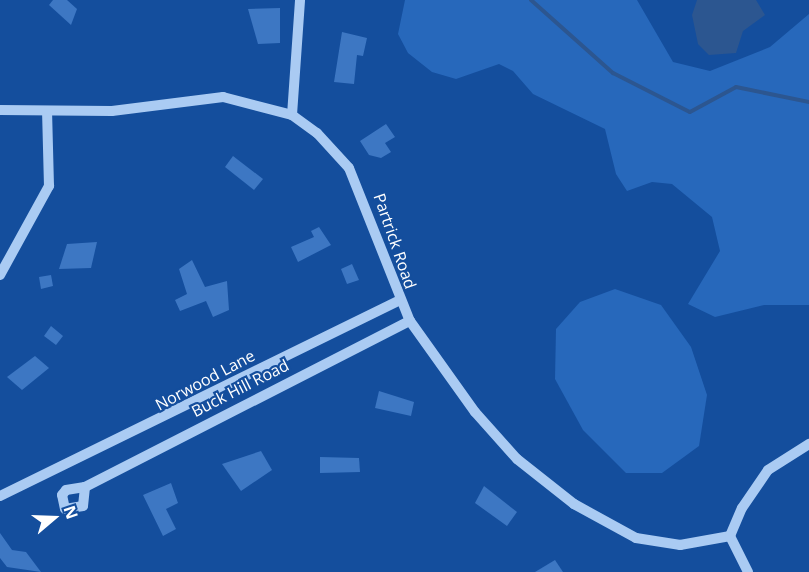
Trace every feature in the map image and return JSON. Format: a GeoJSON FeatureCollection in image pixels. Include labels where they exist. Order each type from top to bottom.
{"type":"FeatureCollection","features":[{"type":"Feature","properties":{"kind":"street"},"geometry":{"type":"LineString","coordinates":[[292,116],[300,0]]}},
{"type":"Feature","properties":{"kind":"street","name":"Partrick Road"},"geometry":{"type":"LineString","coordinates":[[0,110],[112,111],[223,97],[292,116],[328,144],[353,175],[410,321],[501,442],[574,504],[650,542],[688,545],[730,536]]}},
{"type":"Feature","properties":{"kind":"street"},"geometry":{"type":"LineString","coordinates":[[0,275],[49,186],[47,111]]}},
{"type":"Feature","properties":{"kind":"street","name":"Norwood Lane"},"geometry":{"type":"LineString","coordinates":[[0,496],[75,455],[129,438],[400,300]]}},
{"type":"Feature","properties":{"kind":"street","name":"Buck Hill Road"},"geometry":{"type":"LineString","coordinates":[[86,487],[410,321]]}},
{"type":"Feature","properties":{"kind":"street"},"geometry":{"type":"LineString","coordinates":[[748,572],[730,536],[761,477],[809,444]]}},
{"type":"Feature","properties":{"kind":"shaded area"},"geometry":{"type":"Polygon","coordinates":[[[405,0],[637,0],[673,62],[710,71],[770,47],[809,14],[809,305],[764,305],[715,317],[688,304],[720,251],[712,217],[672,184],[652,182],[627,191],[616,174],[605,129],[533,94],[513,71],[499,64],[456,79],[432,72],[408,53],[398,34],[405,0]]]}},
{"type":"Feature","properties":{"kind":"shaded area"},"geometry":{"type":"Polygon","coordinates":[[[697,0],[756,0],[765,15],[743,31],[736,53],[709,55],[698,44],[692,15],[697,0]]]}},
{"type":"Feature","properties":{"kind":"shaded area"},"geometry":{"type":"Polygon","coordinates":[[[615,289],[661,305],[691,347],[707,395],[699,446],[662,473],[626,473],[583,430],[555,379],[556,329],[580,302],[615,289]]]}},
{"type":"Feature","properties":{"kind":"building"},"geometry":{"type":"Polygon","coordinates":[[[53,0],[67,0],[77,9],[71,25],[49,5],[53,0]]]}},
{"type":"Feature","properties":{"kind":"building"},"geometry":{"type":"Polygon","coordinates":[[[280,8],[280,43],[258,44],[248,9],[280,8]]]}},
{"type":"Feature","properties":{"kind":"building"},"geometry":{"type":"Polygon","coordinates":[[[342,32],[367,38],[363,56],[357,55],[354,84],[334,82],[342,32]]]}},
{"type":"Feature","properties":{"kind":"building"},"geometry":{"type":"Polygon","coordinates":[[[386,124],[395,137],[385,143],[391,152],[381,158],[369,155],[360,141],[386,124]]]}},
{"type":"Feature","properties":{"kind":"building"},"geometry":{"type":"Polygon","coordinates":[[[233,156],[263,179],[254,190],[225,167],[233,156]]]}},
{"type":"Feature","properties":{"kind":"building"},"geometry":{"type":"Polygon","coordinates":[[[319,227],[331,245],[298,262],[291,247],[314,237],[311,231],[319,227]]]}},
{"type":"Feature","properties":{"kind":"building"},"geometry":{"type":"Polygon","coordinates":[[[97,242],[91,268],[59,269],[67,244],[97,242]]]}},
{"type":"Feature","properties":{"kind":"building"},"geometry":{"type":"Polygon","coordinates":[[[192,260],[205,287],[227,281],[229,310],[213,317],[206,301],[180,311],[175,300],[187,294],[179,269],[192,260]]]}},
{"type":"Feature","properties":{"kind":"building"},"geometry":{"type":"Polygon","coordinates":[[[352,264],[359,280],[347,284],[341,269],[352,264]]]}},
{"type":"Feature","properties":{"kind":"building"},"geometry":{"type":"Polygon","coordinates":[[[51,275],[53,286],[41,289],[39,277],[51,275]]]}},
{"type":"Feature","properties":{"kind":"building"},"geometry":{"type":"Polygon","coordinates":[[[51,326],[63,336],[56,345],[44,336],[51,326]]]}},
{"type":"Feature","properties":{"kind":"building"},"geometry":{"type":"Polygon","coordinates":[[[35,356],[49,368],[22,390],[7,377],[35,356]]]}},
{"type":"Feature","properties":{"kind":"building"},"geometry":{"type":"Polygon","coordinates":[[[379,391],[414,402],[411,416],[375,408],[379,391]]]}},
{"type":"Feature","properties":{"kind":"building"},"geometry":{"type":"Polygon","coordinates":[[[261,451],[272,470],[241,491],[222,464],[261,451]]]}},
{"type":"Feature","properties":{"kind":"building"},"geometry":{"type":"Polygon","coordinates":[[[320,457],[359,458],[360,472],[320,473],[320,457]]]}},
{"type":"Feature","properties":{"kind":"building"},"geometry":{"type":"Polygon","coordinates":[[[171,483],[178,503],[166,509],[176,529],[163,536],[143,495],[171,483]]]}},
{"type":"Feature","properties":{"kind":"building"},"geometry":{"type":"Polygon","coordinates":[[[484,486],[517,512],[507,526],[475,503],[484,486]]]}},
{"type":"Feature","properties":{"kind":"building"},"geometry":{"type":"Polygon","coordinates":[[[0,533],[12,550],[26,552],[41,572],[7,567],[0,558],[0,533]]]}},
{"type":"Feature","properties":{"kind":"building"},"geometry":{"type":"Polygon","coordinates":[[[555,560],[563,572],[535,572],[555,560]]]}},
{"type":"Feature","properties":{"kind":"waterway"},"geometry":{"type":"LineString","coordinates":[[531,0],[613,73],[690,112],[736,87],[809,102]]}}]}
